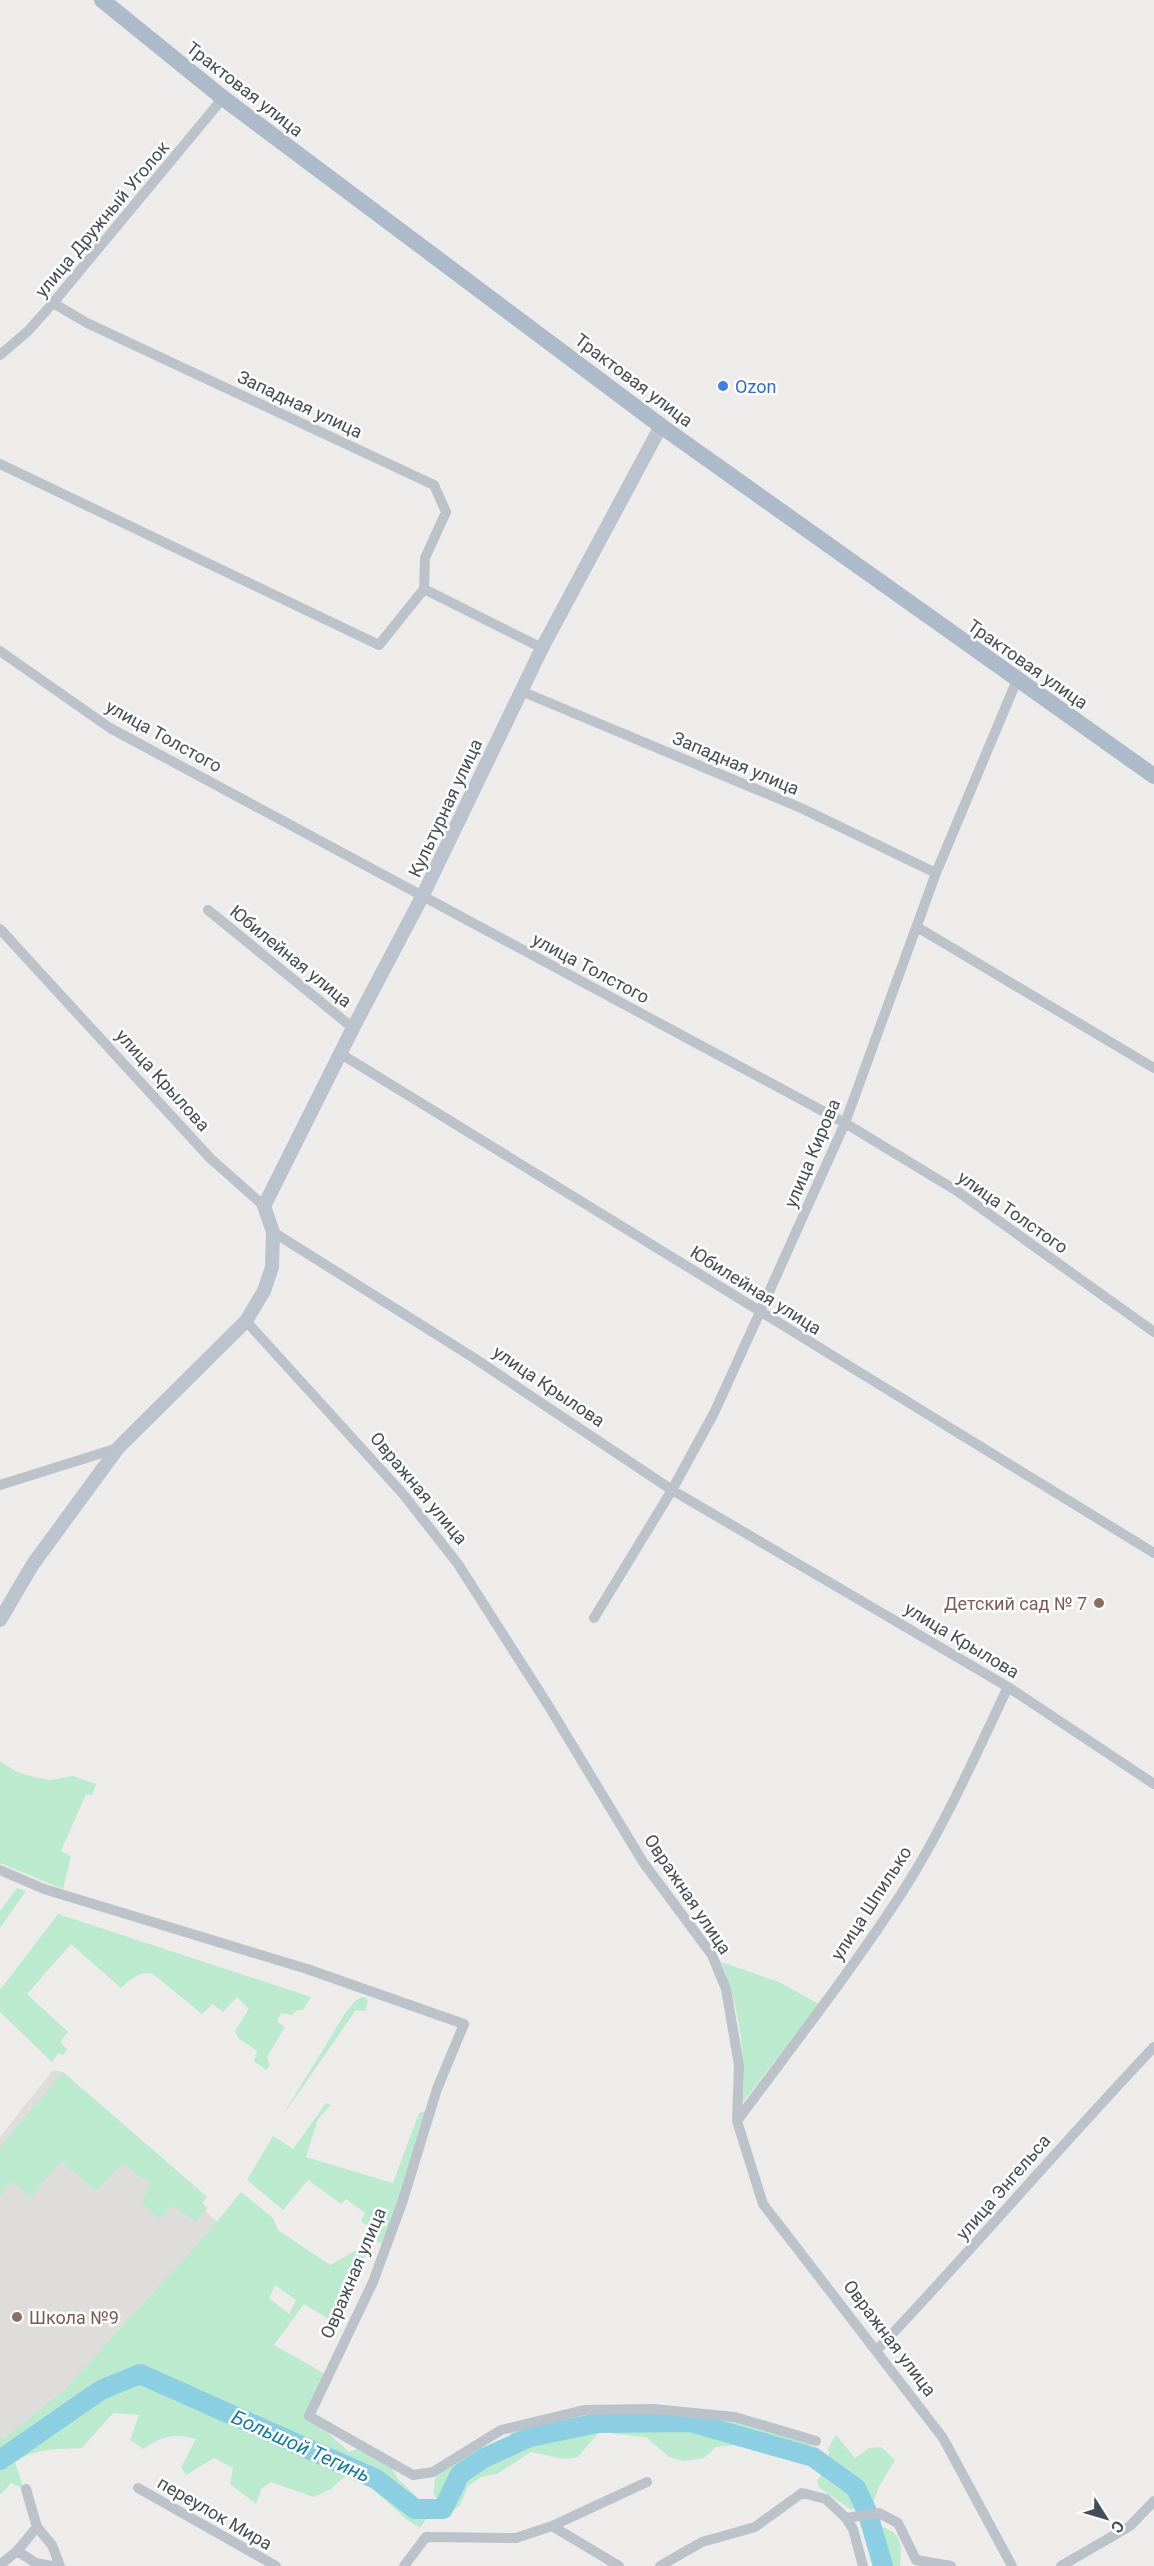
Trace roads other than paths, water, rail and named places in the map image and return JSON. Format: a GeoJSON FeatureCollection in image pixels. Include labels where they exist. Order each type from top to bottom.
{"type":"FeatureCollection","features":[{"type":"Feature","properties":{"kind":"main road","name":"Трактовая улица"},"geometry":{"type":"LineString","coordinates":[[102,0],[223,99],[661,426],[1154,776]]}},
{"type":"Feature","properties":{"kind":"street","name":"улица Дружный Уголок"},"geometry":{"type":"LineString","coordinates":[[0,355],[28,331],[53,303],[223,99]]}},
{"type":"Feature","properties":{"kind":"street","name":"Западная улица"},"geometry":{"type":"LineString","coordinates":[[53,303],[87,323],[434,485],[446,512],[425,558],[424,589]]}},
{"type":"Feature","properties":{"kind":"street","name":"Культурная улица"},"geometry":{"type":"LineString","coordinates":[[264,1206],[422,897],[542,648],[661,426]]}},
{"type":"Feature","properties":{"kind":"street"},"geometry":{"type":"LineString","coordinates":[[0,464],[379,645],[424,589],[542,648]]}},
{"type":"Feature","properties":{"kind":"street","name":"улица Толстого"},"geometry":{"type":"LineString","coordinates":[[0,651],[110,728],[845,1123],[957,1191],[1154,1332]]}},
{"type":"Feature","properties":{"kind":"street","name":"улица Кирова"},"geometry":{"type":"LineString","coordinates":[[594,1618],[672,1490],[714,1413],[760,1312],[845,1123],[936,873],[1017,680]]}},
{"type":"Feature","properties":{"kind":"street","name":"Западная улица"},"geometry":{"type":"LineString","coordinates":[[521,691],[801,808],[936,873]]}},
{"type":"Feature","properties":{"kind":"street","name":"Юбилейная улица"},"geometry":{"type":"LineString","coordinates":[[208,910],[353,1028]]}},
{"type":"Feature","properties":{"kind":"street"},"geometry":{"type":"LineString","coordinates":[[916,927],[1154,1068]]}},
{"type":"Feature","properties":{"kind":"street","name":"улица Крылова"},"geometry":{"type":"LineString","coordinates":[[0,930],[210,1158],[264,1206],[273,1232],[474,1358],[672,1490],[1008,1688],[1154,1784]]}},
{"type":"Feature","properties":{"kind":"street","name":"Юбилейная улица"},"geometry":{"type":"LineString","coordinates":[[341,1054],[1154,1554]]}},
{"type":"Feature","properties":{"kind":"street"},"geometry":{"type":"LineString","coordinates":[[0,1620],[33,1564],[118,1448],[246,1321],[264,1291],[272,1267],[273,1232]]}},
{"type":"Feature","properties":{"kind":"street","name":"Овражная улица"},"geometry":{"type":"LineString","coordinates":[[246,1321],[403,1494],[458,1564],[544,1699],[643,1862],[712,1955],[726,1989],[739,2065],[737,2121],[763,2204],[878,2349],[943,2438],[1012,2566]]}},
{"type":"Feature","properties":{"kind":"street"},"geometry":{"type":"LineString","coordinates":[[0,1485],[118,1448]]}},
{"type":"Feature","properties":{"kind":"street","name":"улица Шпилько"},"geometry":{"type":"LineString","coordinates":[[737,2121],[826,2002],[904,1890],[951,1805],[1008,1688]]}},
{"type":"Feature","properties":{"kind":"street","name":"Овражная улица"},"geometry":{"type":"LineString","coordinates":[[0,1870],[44,1889],[307,1969],[464,2024],[437,2089],[402,2203],[373,2282],[309,2416],[413,2475],[433,2472],[501,2430],[584,2410],[653,2409],[735,2417],[816,2441]]}},
{"type":"Feature","properties":{"kind":"street","name":"улица Энгельса"},"geometry":{"type":"LineString","coordinates":[[878,2349],[961,2261],[1060,2147],[1154,2046]]}},
{"type":"Feature","properties":{"kind":"street"},"geometry":{"type":"LineString","coordinates":[[404,2566],[426,2537],[516,2538],[552,2526],[647,2482]]}},
{"type":"Feature","properties":{"kind":"street","name":"переулок Мира"},"geometry":{"type":"LineString","coordinates":[[138,2488],[276,2566]]}},
{"type":"Feature","properties":{"kind":"street"},"geometry":{"type":"LineString","coordinates":[[26,2489],[37,2527],[52,2545],[60,2566]]}},
{"type":"Feature","properties":{"kind":"street"},"geometry":{"type":"LineString","coordinates":[[660,2566],[702,2542],[755,2527],[802,2493],[826,2499],[846,2518],[854,2529],[863,2566]]}},
{"type":"Feature","properties":{"kind":"street"},"geometry":{"type":"LineString","coordinates":[[1061,2566],[1130,2526],[1154,2501]]}},
{"type":"Feature","properties":{"kind":"street"},"geometry":{"type":"LineString","coordinates":[[846,2518],[879,2513],[898,2523],[916,2560],[951,2566]]}},
{"type":"Feature","properties":{"kind":"street"},"geometry":{"type":"LineString","coordinates":[[552,2526],[619,2566]]}},
{"type":"Feature","properties":{"kind":"street"},"geometry":{"type":"LineString","coordinates":[[0,2565],[37,2527]]}},
{"type":"Feature","properties":{"kind":"street"},"geometry":{"type":"LineString","coordinates":[[16,2551],[36,2563],[51,2566]]}},
{"type":"Feature","properties":{"kind":"waterway","name":"Большой Тегинь"},"geometry":{"type":"LineString","coordinates":[[0,2460],[101,2390],[140,2374],[376,2479],[415,2509],[443,2509],[460,2474],[484,2458],[530,2437],[598,2423],[690,2422],[813,2457],[856,2488],[868,2514],[883,2566]]}},
{"type":"Feature","properties":{"kind":"place","name":"Ozon"},"geometry":{"type":"Point","coordinates":[723,386]}},
{"type":"Feature","properties":{"kind":"place","name":"Детский сад № 7"},"geometry":{"type":"Point","coordinates":[1099,1603]}},
{"type":"Feature","properties":{"kind":"place","name":"Школа №9"},"geometry":{"type":"Point","coordinates":[17,2317]}}]}
